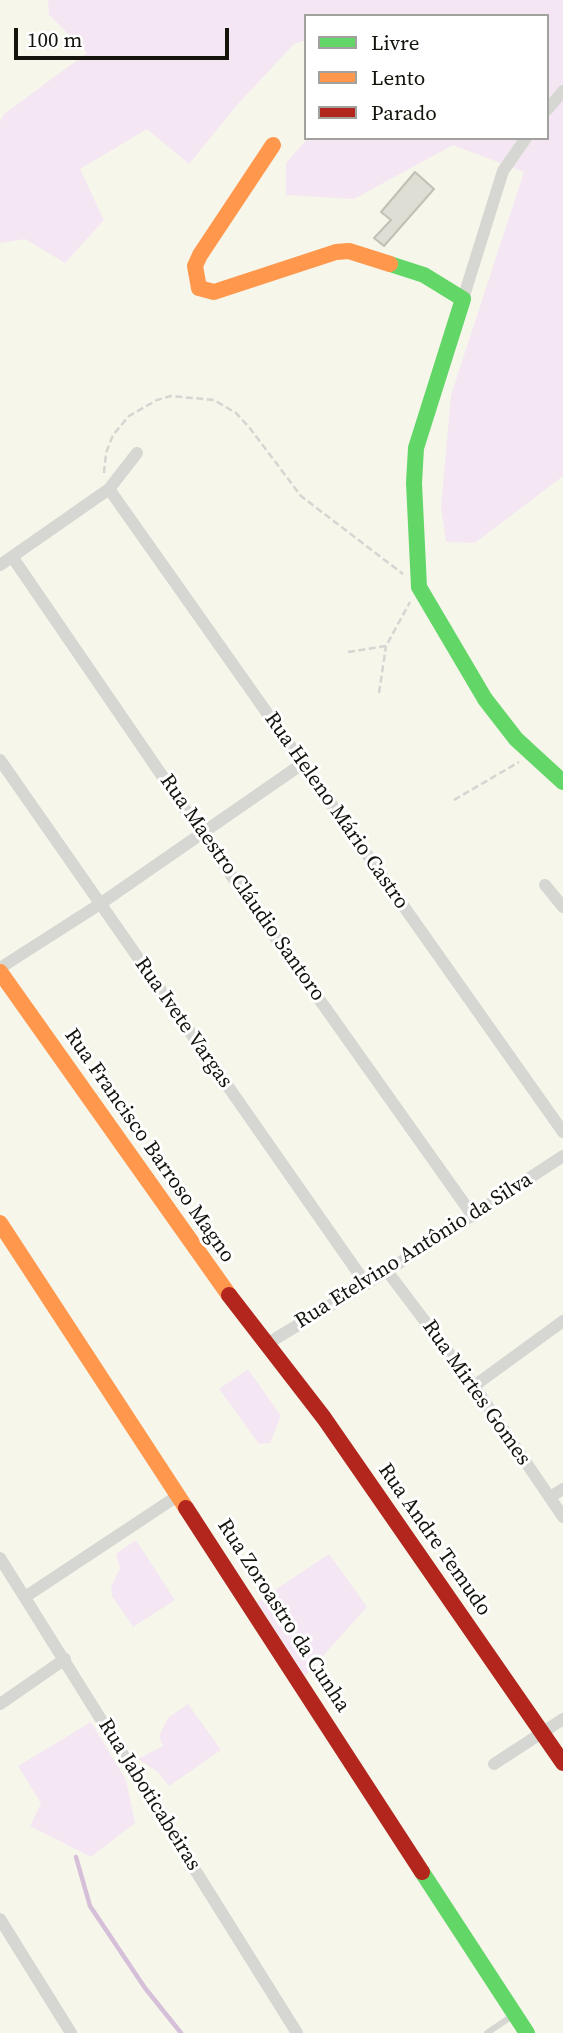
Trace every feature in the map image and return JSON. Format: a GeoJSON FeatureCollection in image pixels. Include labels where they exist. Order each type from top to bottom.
{"type":"FeatureCollection","features":[{"type":"Feature","properties":{"kind":"street"},"geometry":{"type":"LineString","coordinates":[[549,108],[563,91]]}},
{"type":"Feature","properties":{"kind":"street"},"geometry":{"type":"LineString","coordinates":[[525,140],[503,171],[416,448],[414,483],[419,587],[485,699],[531,754],[563,782]]}},
{"type":"Feature","properties":{"kind":"street"},"geometry":{"type":"LineString","coordinates":[[273,145],[200,255],[195,266],[200,288],[214,292],[336,252],[349,251],[424,275],[463,299]]}},
{"type":"Feature","properties":{"kind":"street"},"geometry":{"type":"LineString","coordinates":[[0,565],[109,489],[137,453]]}},
{"type":"Feature","properties":{"kind":"street","name":"Rua Heleno Mário Castro"},"geometry":{"type":"LineString","coordinates":[[109,489],[563,1132]]}},
{"type":"Feature","properties":{"kind":"street","name":"Rua Maestro Cláudio Santoro"},"geometry":{"type":"LineString","coordinates":[[13,558],[202,834],[473,1216]]}},
{"type":"Feature","properties":{"kind":"street","name":"Rua Ivete Vargas"},"geometry":{"type":"LineString","coordinates":[[0,760],[366,1284]]}},
{"type":"Feature","properties":{"kind":"street"},"geometry":{"type":"LineString","coordinates":[[0,970],[302,764]]}},
{"type":"Feature","properties":{"kind":"street"},"geometry":{"type":"LineString","coordinates":[[545,885],[563,907]]}},
{"type":"Feature","properties":{"kind":"street","name":"Rua Francisco Barroso Magno"},"geometry":{"type":"LineString","coordinates":[[0,970],[265,1345]]}},
{"type":"Feature","properties":{"kind":"street","name":"Rua Etelvino Antônio da Silva"},"geometry":{"type":"LineString","coordinates":[[265,1345],[387,1271],[563,1156]]}},
{"type":"Feature","properties":{"kind":"street","name":"Rua Zoroastro da Cunha"},"geometry":{"type":"LineString","coordinates":[[0,1223],[527,2033]]}},
{"type":"Feature","properties":{"kind":"street","name":"Rua Mirtes Gomes"},"geometry":{"type":"LineString","coordinates":[[387,1271],[474,1386],[563,1517]]}},
{"type":"Feature","properties":{"kind":"street"},"geometry":{"type":"LineString","coordinates":[[474,1386],[563,1321]]}},
{"type":"Feature","properties":{"kind":"street","name":"Rua Andre Temudo"},"geometry":{"type":"LineString","coordinates":[[265,1345],[324,1418],[563,1763]]}},
{"type":"Feature","properties":{"kind":"street"},"geometry":{"type":"LineString","coordinates":[[550,1497],[563,1489]]}},
{"type":"Feature","properties":{"kind":"street"},"geometry":{"type":"LineString","coordinates":[[25,1597],[179,1495]]}},
{"type":"Feature","properties":{"kind":"street","name":"Rua Jaboticabeiras"},"geometry":{"type":"LineString","coordinates":[[0,1558],[297,2033]]}},
{"type":"Feature","properties":{"kind":"street"},"geometry":{"type":"LineString","coordinates":[[0,1704],[65,1659]]}},
{"type":"Feature","properties":{"kind":"street"},"geometry":{"type":"LineString","coordinates":[[494,1765],[563,1719]]}},
{"type":"Feature","properties":{"kind":"street"},"geometry":{"type":"LineString","coordinates":[[0,1919],[71,2033]]}},
{"type":"Feature","properties":{"kind":"lane"},"geometry":{"type":"LineString","coordinates":[[488,2033],[515,2014]]}},
{"type":"Feature","properties":{"kind":"path"},"geometry":{"type":"LineString","coordinates":[[109,489],[104,476],[106,453],[113,435],[129,416],[157,400],[171,397],[215,400],[236,413],[301,496],[419,587],[386,646],[379,694]]}},
{"type":"Feature","properties":{"kind":"path"},"geometry":{"type":"LineString","coordinates":[[348,652],[386,646]]}},
{"type":"Feature","properties":{"kind":"path"},"geometry":{"type":"LineString","coordinates":[[454,800],[531,754]]}},
{"type":"Feature","properties":{"kind":"shaded area"},"geometry":{"type":"Polygon","coordinates":[[[48,0],[563,0],[563,476],[475,543],[446,542],[441,507],[451,395],[524,172],[453,145],[354,199],[286,195],[286,163],[306,140],[549,140],[549,14],[304,14],[304,41],[294,44],[237,105],[189,164],[147,129],[80,169],[104,220],[65,263],[25,239],[0,243],[0,122],[4,114],[87,53],[49,15],[48,0]]]}},
{"type":"Feature","properties":{"kind":"shaded area"},"geometry":{"type":"Polygon","coordinates":[[[248,1369],[281,1416],[270,1443],[259,1444],[219,1389],[248,1369]]]}},
{"type":"Feature","properties":{"kind":"shaded area"},"geometry":{"type":"Polygon","coordinates":[[[136,1540],[175,1600],[133,1627],[112,1596],[111,1587],[120,1568],[116,1554],[136,1540]]]}},
{"type":"Feature","properties":{"kind":"shaded area"},"geometry":{"type":"Polygon","coordinates":[[[329,1554],[367,1607],[305,1676],[257,1602],[329,1554]]]}},
{"type":"Feature","properties":{"kind":"shaded area"},"geometry":{"type":"Polygon","coordinates":[[[188,1704],[221,1750],[169,1786],[158,1772],[138,1759],[163,1746],[159,1736],[168,1718],[188,1704]]]}},
{"type":"Feature","properties":{"kind":"shaded area"},"geometry":{"type":"Polygon","coordinates":[[[91,1722],[126,1780],[135,1823],[91,1857],[30,1826],[41,1803],[18,1766],[91,1722]]]}},
{"type":"Feature","properties":{"kind":"building"},"geometry":{"type":"Polygon","coordinates":[[[415,172],[434,189],[384,246],[374,238],[391,220],[381,212],[415,172]]]}},
{"type":"Feature","properties":{"kind":"waterway"},"geometry":{"type":"LineString","coordinates":[[76,1857],[90,1906],[145,1988],[181,2033]]}},
{"type":"Feature","properties":{"kind":"traffic: fast"},"geometry":{"type":"LineString","coordinates":[[390,264],[424,275],[463,299],[416,448],[414,483],[419,587],[485,699],[516,739],[563,782]]}},
{"type":"Feature","properties":{"kind":"traffic: fast"},"geometry":{"type":"LineString","coordinates":[[422,1872],[527,2033]]}},
{"type":"Feature","properties":{"kind":"traffic: slow"},"geometry":{"type":"LineString","coordinates":[[273,145],[200,255],[195,266],[199,288],[214,292],[336,252],[349,251],[390,264]]}},
{"type":"Feature","properties":{"kind":"traffic: slow"},"geometry":{"type":"LineString","coordinates":[[0,972],[229,1295]]}},
{"type":"Feature","properties":{"kind":"traffic: slow"},"geometry":{"type":"LineString","coordinates":[[0,1223],[186,1508]]}},
{"type":"Feature","properties":{"kind":"traffic: jam"},"geometry":{"type":"LineString","coordinates":[[229,1295],[324,1418],[563,1763]]}},
{"type":"Feature","properties":{"kind":"traffic: jam"},"geometry":{"type":"LineString","coordinates":[[186,1508],[422,1872]]}}]}
